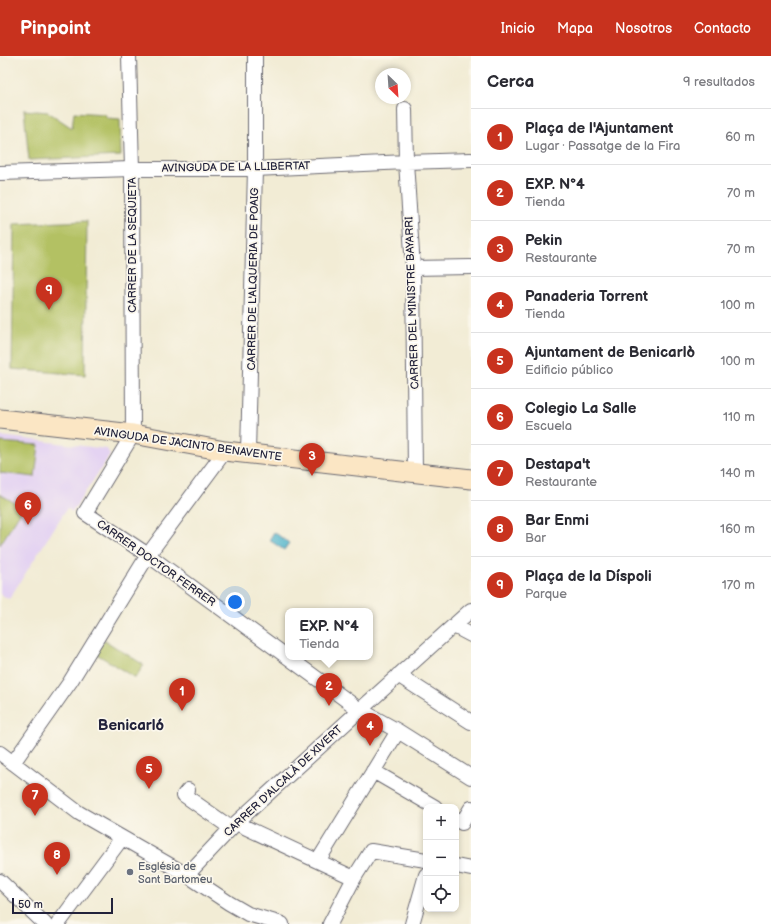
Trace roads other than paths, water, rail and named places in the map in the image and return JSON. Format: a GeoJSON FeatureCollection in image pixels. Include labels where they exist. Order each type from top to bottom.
{"type":"FeatureCollection","features":[{"type":"Feature","properties":{"kind":"street","name":"CARRER DE LA SEQUIETA"},"geometry":{"type":"LineString","coordinates":[[129,56],[132,169],[133,434]]}},
{"type":"Feature","properties":{"kind":"street","name":"CARRER DE L'ALQUERIA DE POAIG"},"geometry":{"type":"LineString","coordinates":[[248,454],[255,168],[255,56]]}},
{"type":"Feature","properties":{"kind":"street","name":"CARRER DEL MINISTRE BAYARRI"},"geometry":{"type":"LineString","coordinates":[[405,109],[406,162],[413,268],[415,473]]}},
{"type":"Feature","properties":{"kind":"street","name":"AVINGUDA DE LA LLIBERTAT"},"geometry":{"type":"LineString","coordinates":[[0,172],[255,168],[471,160]]}},
{"type":"Feature","properties":{"kind":"street"},"geometry":{"type":"LineString","coordinates":[[413,268],[471,267]]}},
{"type":"Feature","properties":{"kind":"street","name":"AVINGUDA DE JACINTO BENAVENTE"},"geometry":{"type":"LineString","coordinates":[[0,419],[133,434],[248,454],[471,479]]}},
{"type":"Feature","properties":{"kind":"street","name":"CARRER DOCTOR FERRER"},"geometry":{"type":"LineString","coordinates":[[133,434],[85,513],[148,556],[285,656]]}},
{"type":"Feature","properties":{"kind":"street"},"geometry":{"type":"LineString","coordinates":[[13,763],[70,682],[148,556],[226,451]]}},
{"type":"Feature","properties":{"kind":"street","name":"CARRER D'ALCALÀ DE XIVERT"},"geometry":{"type":"LineString","coordinates":[[187,875],[234,826],[471,610]]}},
{"type":"Feature","properties":{"kind":"street"},"geometry":{"type":"LineString","coordinates":[[454,626],[471,635]]}},
{"type":"Feature","properties":{"kind":"street","name":"CARRER DOCTOR FERRER"},"geometry":{"type":"LineString","coordinates":[[291,660],[360,710],[398,731],[471,777]]}},
{"type":"Feature","properties":{"kind":"street"},"geometry":{"type":"LineString","coordinates":[[398,675],[471,722]]}},
{"type":"Feature","properties":{"kind":"street"},"geometry":{"type":"LineString","coordinates":[[318,861],[398,731]]}},
{"type":"Feature","properties":{"kind":"street"},"geometry":{"type":"LineString","coordinates":[[0,753],[79,813],[187,875],[216,895],[246,919],[282,924]]}},
{"type":"Feature","properties":{"kind":"street"},"geometry":{"type":"LineString","coordinates":[[374,771],[430,804]]}},
{"type":"Feature","properties":{"kind":"street"},"geometry":{"type":"LineString","coordinates":[[188,790],[184,795],[234,826],[318,861],[354,878]]}},
{"type":"Feature","properties":{"kind":"street"},"geometry":{"type":"LineString","coordinates":[[459,821],[462,823],[471,808]]}},
{"type":"Feature","properties":{"kind":"street"},"geometry":{"type":"LineString","coordinates":[[58,924],[122,838]]}},
{"type":"Feature","properties":{"kind":"street"},"geometry":{"type":"LineString","coordinates":[[330,924],[354,878],[371,851],[423,860]]}},
{"type":"Feature","properties":{"kind":"street"},"geometry":{"type":"LineString","coordinates":[[459,867],[471,869]]}},
{"type":"Feature","properties":{"kind":"street"},"geometry":{"type":"LineString","coordinates":[[0,881],[45,924]]}},
{"type":"Feature","properties":{"kind":"street"},"geometry":{"type":"LineString","coordinates":[[412,924],[423,886]]}},
{"type":"Feature","properties":{"kind":"water"},"geometry":{"type":"Polygon","coordinates":[[[274,532],[289,543],[284,550],[269,540],[274,532]]]}},
{"type":"Feature","properties":{"kind":"place","name":"Plaça de la Díspoli"},"geometry":{"type":"Point","coordinates":[49,310]}},
{"type":"Feature","properties":{"kind":"place","name":"Pekin"},"geometry":{"type":"Point","coordinates":[312,476]}},
{"type":"Feature","properties":{"kind":"place","name":"Colegio La Salle"},"geometry":{"type":"Point","coordinates":[28,525]}},
{"type":"Feature","properties":{"kind":"place","name":"EXP. N°4"},"geometry":{"type":"Point","coordinates":[329,706]}},
{"type":"Feature","properties":{"kind":"place","name":"Plaça de l'Ajuntament"},"geometry":{"type":"Point","coordinates":[182,711]}},
{"type":"Feature","properties":{"kind":"place","name":"Panaderia Torrent"},"geometry":{"type":"Point","coordinates":[370,746]}},
{"type":"Feature","properties":{"kind":"place","name":"Ajuntament de Benicarlò"},"geometry":{"type":"Point","coordinates":[149,789]}},
{"type":"Feature","properties":{"kind":"place","name":"Destapa't"},"geometry":{"type":"Point","coordinates":[35,816]}},
{"type":"Feature","properties":{"kind":"place","name":"Església de Sant Bartomeu"},"geometry":{"type":"Point","coordinates":[130,872]}},
{"type":"Feature","properties":{"kind":"place","name":"Bar Enmi"},"geometry":{"type":"Point","coordinates":[57,875]}},
{"type":"Feature","properties":{"kind":"district","name":"Benicarló"},"geometry":{"type":"Point","coordinates":[131,725]}}]}
